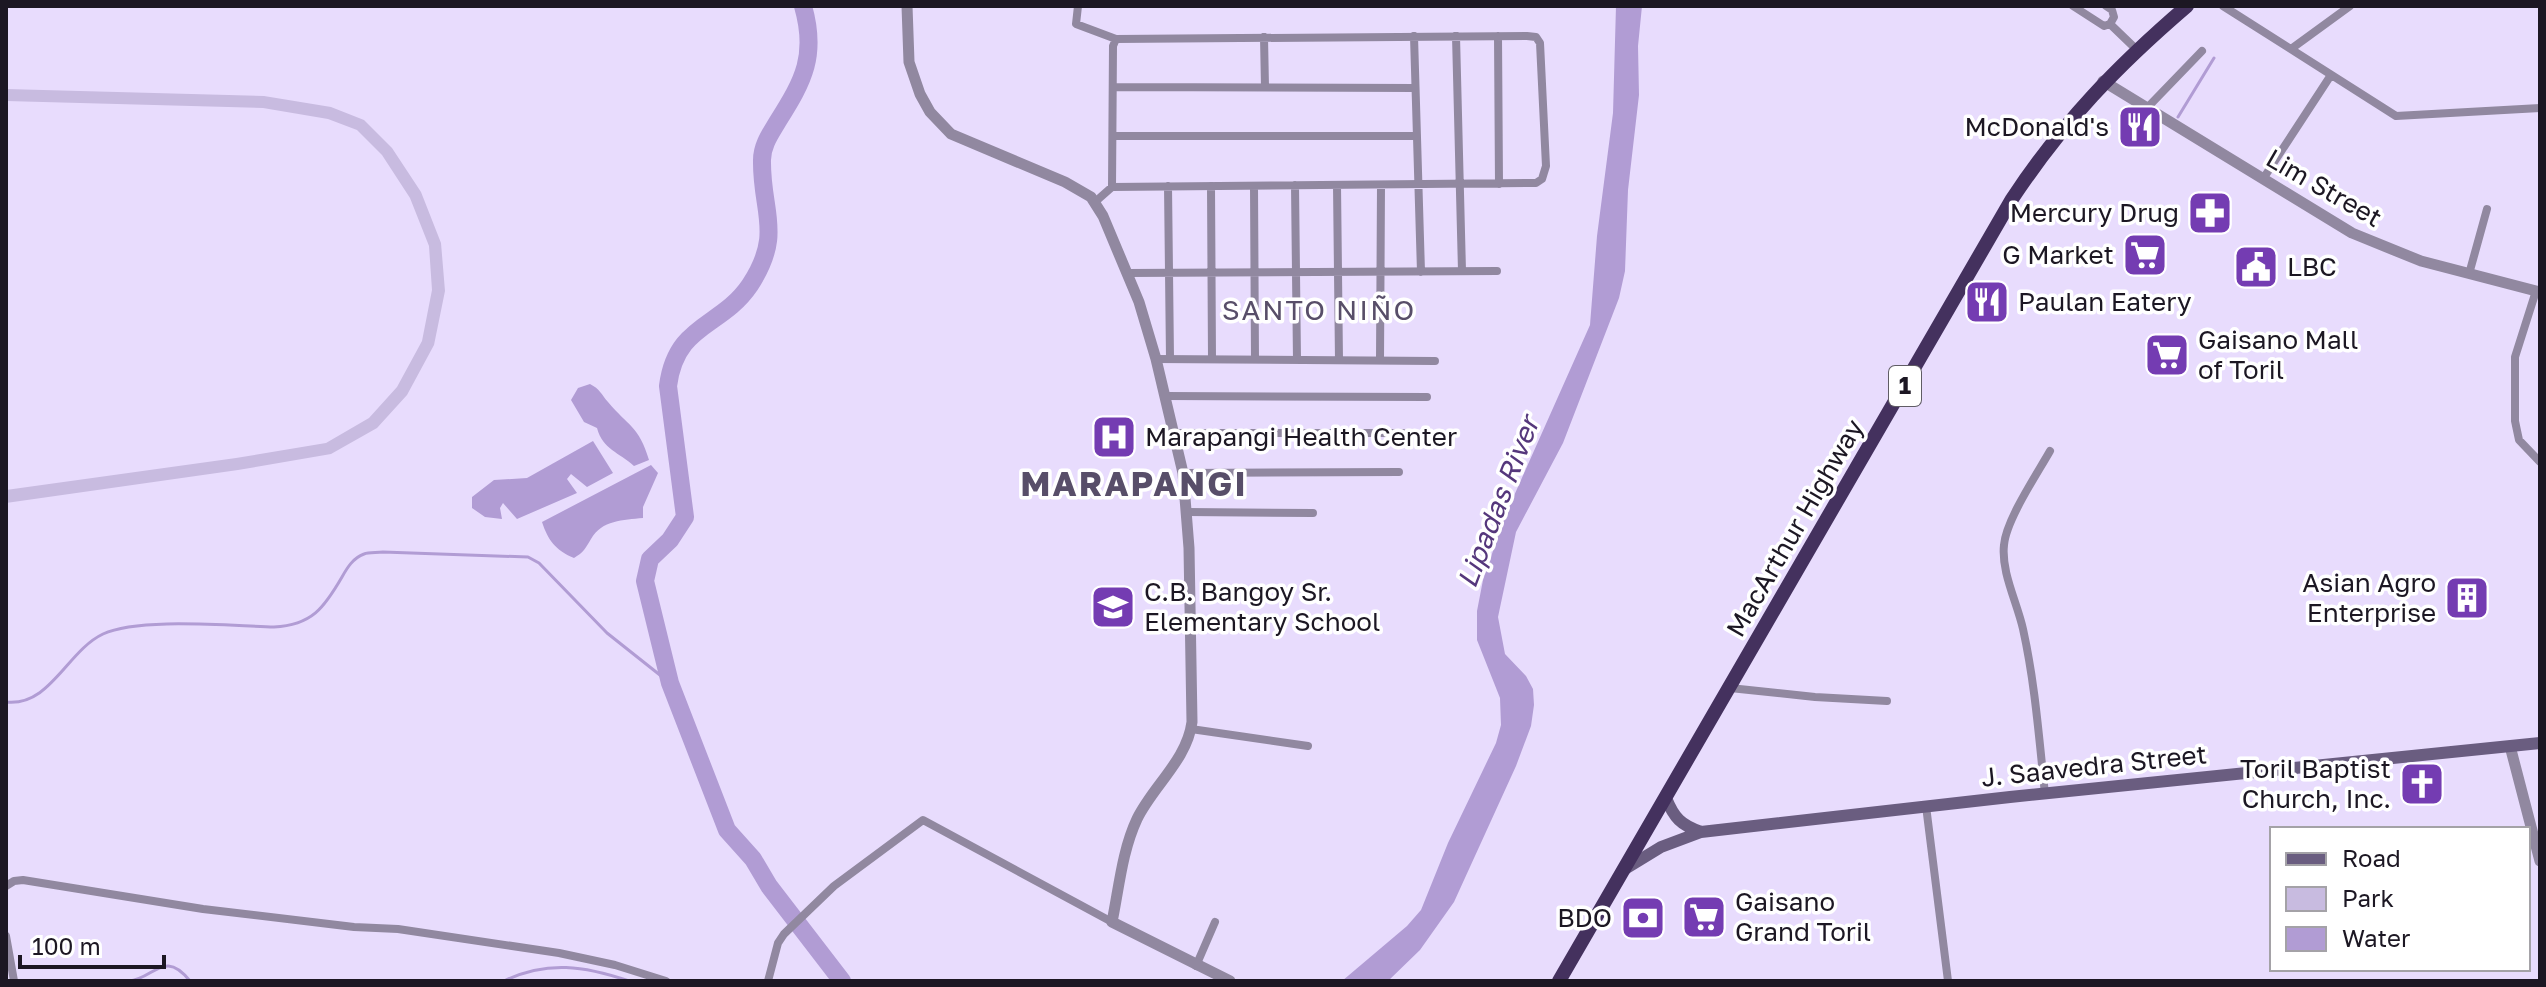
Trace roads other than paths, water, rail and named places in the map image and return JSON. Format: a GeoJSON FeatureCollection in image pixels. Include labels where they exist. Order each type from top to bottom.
{"type":"FeatureCollection","features":[{"type":"Feature","properties":{"kind":"highway","name":"MacArthur Highway"},"geometry":{"type":"LineString","coordinates":[[1559,981],[2012,199],[2058,134],[2103,81],[2187,6]]}},
{"type":"Feature","properties":{"kind":"main road","name":"J. Saavedra Street"},"geometry":{"type":"LineString","coordinates":[[1624,870],[1661,847],[1701,832],[2540,743]]}},
{"type":"Feature","properties":{"kind":"main road"},"geometry":{"type":"LineString","coordinates":[[1666,798],[1680,823],[1701,832]]}},
{"type":"Feature","properties":{"kind":"street"},"geometry":{"type":"LineString","coordinates":[[907,6],[907,51],[913,75],[930,112],[940,125],[970,143],[1076,187],[1095,202],[1128,273],[1156,359],[1175,433],[1187,512],[1191,729],[1177,760],[1147,800],[1137,821],[1122,870],[1112,922]]}},
{"type":"Feature","properties":{"kind":"street"},"geometry":{"type":"LineString","coordinates":[[1078,6],[1076,24],[1116,39],[1532,36],[1539,40],[1546,166],[1542,179],[1536,183],[1112,187],[1095,202]]}},
{"type":"Feature","properties":{"kind":"street"},"geometry":{"type":"LineString","coordinates":[[2073,6],[2104,26],[2110,24],[2114,17],[2112,10],[2106,6]]}},
{"type":"Feature","properties":{"kind":"street"},"geometry":{"type":"LineString","coordinates":[[2223,6],[2396,116],[2540,108]]}},
{"type":"Feature","properties":{"kind":"street"},"geometry":{"type":"LineString","coordinates":[[2291,49],[2350,6]]}},
{"type":"Feature","properties":{"kind":"street"},"geometry":{"type":"LineString","coordinates":[[2110,24],[2137,50]]}},
{"type":"Feature","properties":{"kind":"street"},"geometry":{"type":"LineString","coordinates":[[1414,36],[1421,272]]}},
{"type":"Feature","properties":{"kind":"street"},"geometry":{"type":"LineString","coordinates":[[1456,36],[1462,271]]}},
{"type":"Feature","properties":{"kind":"street"},"geometry":{"type":"LineString","coordinates":[[1498,36],[1499,184]]}},
{"type":"Feature","properties":{"kind":"street"},"geometry":{"type":"LineString","coordinates":[[1264,37],[1265,87]]}},
{"type":"Feature","properties":{"kind":"street"},"geometry":{"type":"LineString","coordinates":[[1112,187],[1113,46],[1116,39]]}},
{"type":"Feature","properties":{"kind":"street"},"geometry":{"type":"LineString","coordinates":[[2146,109],[2202,51]]}},
{"type":"Feature","properties":{"kind":"street"},"geometry":{"type":"LineString","coordinates":[[2263,179],[2331,75]]}},
{"type":"Feature","properties":{"kind":"street","name":"Lim Street"},"geometry":{"type":"LineString","coordinates":[[2103,81],[2361,237],[2395,252],[2538,292]]}},
{"type":"Feature","properties":{"kind":"street"},"geometry":{"type":"LineString","coordinates":[[1113,87],[1415,88]]}},
{"type":"Feature","properties":{"kind":"street"},"geometry":{"type":"LineString","coordinates":[[1113,136],[1417,136]]}},
{"type":"Feature","properties":{"kind":"street"},"geometry":{"type":"LineString","coordinates":[[1295,185],[1297,360]]}},
{"type":"Feature","properties":{"kind":"street"},"geometry":{"type":"LineString","coordinates":[[1337,185],[1339,360]]}},
{"type":"Feature","properties":{"kind":"street"},"geometry":{"type":"LineString","coordinates":[[1380,360],[1381,185]]}},
{"type":"Feature","properties":{"kind":"street"},"geometry":{"type":"LineString","coordinates":[[1168,186],[1170,358]]}},
{"type":"Feature","properties":{"kind":"street"},"geometry":{"type":"LineString","coordinates":[[1211,186],[1212,359]]}},
{"type":"Feature","properties":{"kind":"street"},"geometry":{"type":"LineString","coordinates":[[1254,186],[1255,359]]}},
{"type":"Feature","properties":{"kind":"street"},"geometry":{"type":"LineString","coordinates":[[2469,274],[2487,209]]}},
{"type":"Feature","properties":{"kind":"street"},"geometry":{"type":"LineString","coordinates":[[1128,273],[1497,271]]}},
{"type":"Feature","properties":{"kind":"street"},"geometry":{"type":"LineString","coordinates":[[2538,292],[2515,357],[2515,421],[2519,440],[2540,462]]}},
{"type":"Feature","properties":{"kind":"street"},"geometry":{"type":"LineString","coordinates":[[1156,359],[1435,361]]}},
{"type":"Feature","properties":{"kind":"street"},"geometry":{"type":"LineString","coordinates":[[1166,396],[1427,397]]}},
{"type":"Feature","properties":{"kind":"street"},"geometry":{"type":"LineString","coordinates":[[1175,433],[1403,433]]}},
{"type":"Feature","properties":{"kind":"street"},"geometry":{"type":"LineString","coordinates":[[2045,794],[2035,697],[2023,627],[2005,563],[2003,544],[2050,451]]}},
{"type":"Feature","properties":{"kind":"street"},"geometry":{"type":"LineString","coordinates":[[1183,473],[1399,472]]}},
{"type":"Feature","properties":{"kind":"street"},"geometry":{"type":"LineString","coordinates":[[1187,512],[1313,513]]}},
{"type":"Feature","properties":{"kind":"street"},"geometry":{"type":"LineString","coordinates":[[1730,688],[1887,701]]}},
{"type":"Feature","properties":{"kind":"street"},"geometry":{"type":"LineString","coordinates":[[1191,729],[1308,746]]}},
{"type":"Feature","properties":{"kind":"street"},"geometry":{"type":"LineString","coordinates":[[2510,746],[2540,861]]}},
{"type":"Feature","properties":{"kind":"street"},"geometry":{"type":"LineString","coordinates":[[1926,806],[1948,981]]}},
{"type":"Feature","properties":{"kind":"street"},"geometry":{"type":"LineString","coordinates":[[768,981],[776,948],[784,934],[849,874],[923,820],[1112,922],[1230,981]]}},
{"type":"Feature","properties":{"kind":"street"},"geometry":{"type":"LineString","coordinates":[[6,886],[14,881],[36,882],[189,907],[354,927],[398,929],[559,953],[615,965],[666,981]]}},
{"type":"Feature","properties":{"kind":"street"},"geometry":{"type":"LineString","coordinates":[[1196,966],[1215,922]]}},
{"type":"Feature","properties":{"kind":"street"},"geometry":{"type":"LineString","coordinates":[[6,936],[14,981]]}},
{"type":"Feature","properties":{"kind":"water"},"geometry":{"type":"Polygon","coordinates":[[[1616,6],[1642,6],[1638,46],[1639,95],[1628,190],[1625,271],[1619,298],[1563,443],[1516,532],[1498,617],[1505,654],[1526,676],[1533,689],[1531,726],[1454,902],[1420,950],[1388,981],[1342,981],[1407,926],[1421,910],[1448,843],[1496,743],[1501,725],[1500,698],[1477,640],[1477,611],[1483,580],[1505,516],[1590,325],[1597,236],[1613,113],[1616,6]]]}},
{"type":"Feature","properties":{"kind":"water"},"geometry":{"type":"Polygon","coordinates":[[[590,384],[637,433],[649,460],[634,466],[607,446],[597,428],[584,422],[571,400],[578,388],[590,384]]]}},
{"type":"Feature","properties":{"kind":"water"},"geometry":{"type":"Polygon","coordinates":[[[593,441],[613,473],[587,487],[571,474],[567,479],[577,493],[517,519],[503,503],[500,508],[502,519],[485,517],[472,508],[472,497],[494,480],[527,478],[593,441]]]}},
{"type":"Feature","properties":{"kind":"water"},"geometry":{"type":"Polygon","coordinates":[[[651,465],[658,473],[643,507],[643,518],[614,522],[601,528],[574,558],[553,544],[542,522],[651,465]]]}},
{"type":"Feature","properties":{"kind":"waterway"},"geometry":{"type":"LineString","coordinates":[[803,6],[809,39],[806,66],[795,93],[767,139],[762,155],[768,222],[766,251],[750,285],[726,310],[690,338],[673,365],[668,386],[685,517],[670,540],[650,559],[645,581],[670,683],[727,830],[753,859],[769,886],[842,981]]}},
{"type":"Feature","properties":{"kind":"waterway"},"geometry":{"type":"LineString","coordinates":[[2178,117],[2214,58]]}},
{"type":"Feature","properties":{"kind":"waterway"},"geometry":{"type":"LineString","coordinates":[[6,702],[35,696],[90,642],[119,629],[162,624],[274,627],[298,623],[323,606],[357,558],[366,553],[383,552],[528,557],[539,563],[607,633],[670,683]]}},
{"type":"Feature","properties":{"kind":"waterway"},"geometry":{"type":"LineString","coordinates":[[129,981],[166,966],[181,971],[190,981]]}},
{"type":"Feature","properties":{"kind":"waterway"},"geometry":{"type":"LineString","coordinates":[[504,981],[520,974],[551,968],[581,969],[629,981]]}},
{"type":"Feature","properties":{"kind":"place","name":"McDonald's"},"geometry":{"type":"Point","coordinates":[2140,127]}},
{"type":"Feature","properties":{"kind":"place","name":"Mercury Drug"},"geometry":{"type":"Point","coordinates":[2210,213]}},
{"type":"Feature","properties":{"kind":"place","name":"G Market"},"geometry":{"type":"Point","coordinates":[2145,255]}},
{"type":"Feature","properties":{"kind":"place","name":"LBC"},"geometry":{"type":"Point","coordinates":[2256,267]}},
{"type":"Feature","properties":{"kind":"place","name":"Paulan Eatery"},"geometry":{"type":"Point","coordinates":[1987,302]}},
{"type":"Feature","properties":{"kind":"place","name":"Gaisano Mall of Toril"},"geometry":{"type":"Point","coordinates":[2167,355]}},
{"type":"Feature","properties":{"kind":"place","name":"Marapangi Health Center"},"geometry":{"type":"Point","coordinates":[1114,437]}},
{"type":"Feature","properties":{"kind":"place","name":"Asian Agro Enterprise"},"geometry":{"type":"Point","coordinates":[2467,598]}},
{"type":"Feature","properties":{"kind":"place","name":"C.B. Bangoy Sr. Elementary School"},"geometry":{"type":"Point","coordinates":[1113,607]}},
{"type":"Feature","properties":{"kind":"place","name":"Toril Baptist Church, Inc."},"geometry":{"type":"Point","coordinates":[2422,784]}},
{"type":"Feature","properties":{"kind":"place","name":"Gaisano Grand Toril"},"geometry":{"type":"Point","coordinates":[1704,917]}},
{"type":"Feature","properties":{"kind":"place","name":"BDO"},"geometry":{"type":"Point","coordinates":[1643,918]}},
{"type":"Feature","properties":{"kind":"district","name":"SANTO NIÑO"},"geometry":{"type":"Point","coordinates":[1319,310]}},
{"type":"Feature","properties":{"kind":"district","name":"MARAPANGI"},"geometry":{"type":"Point","coordinates":[1134,484]}},
{"type":"Feature","properties":{"kind":"water label","name":"Lipadas River"},"geometry":{"type":"Point","coordinates":[1498,502]}}]}
